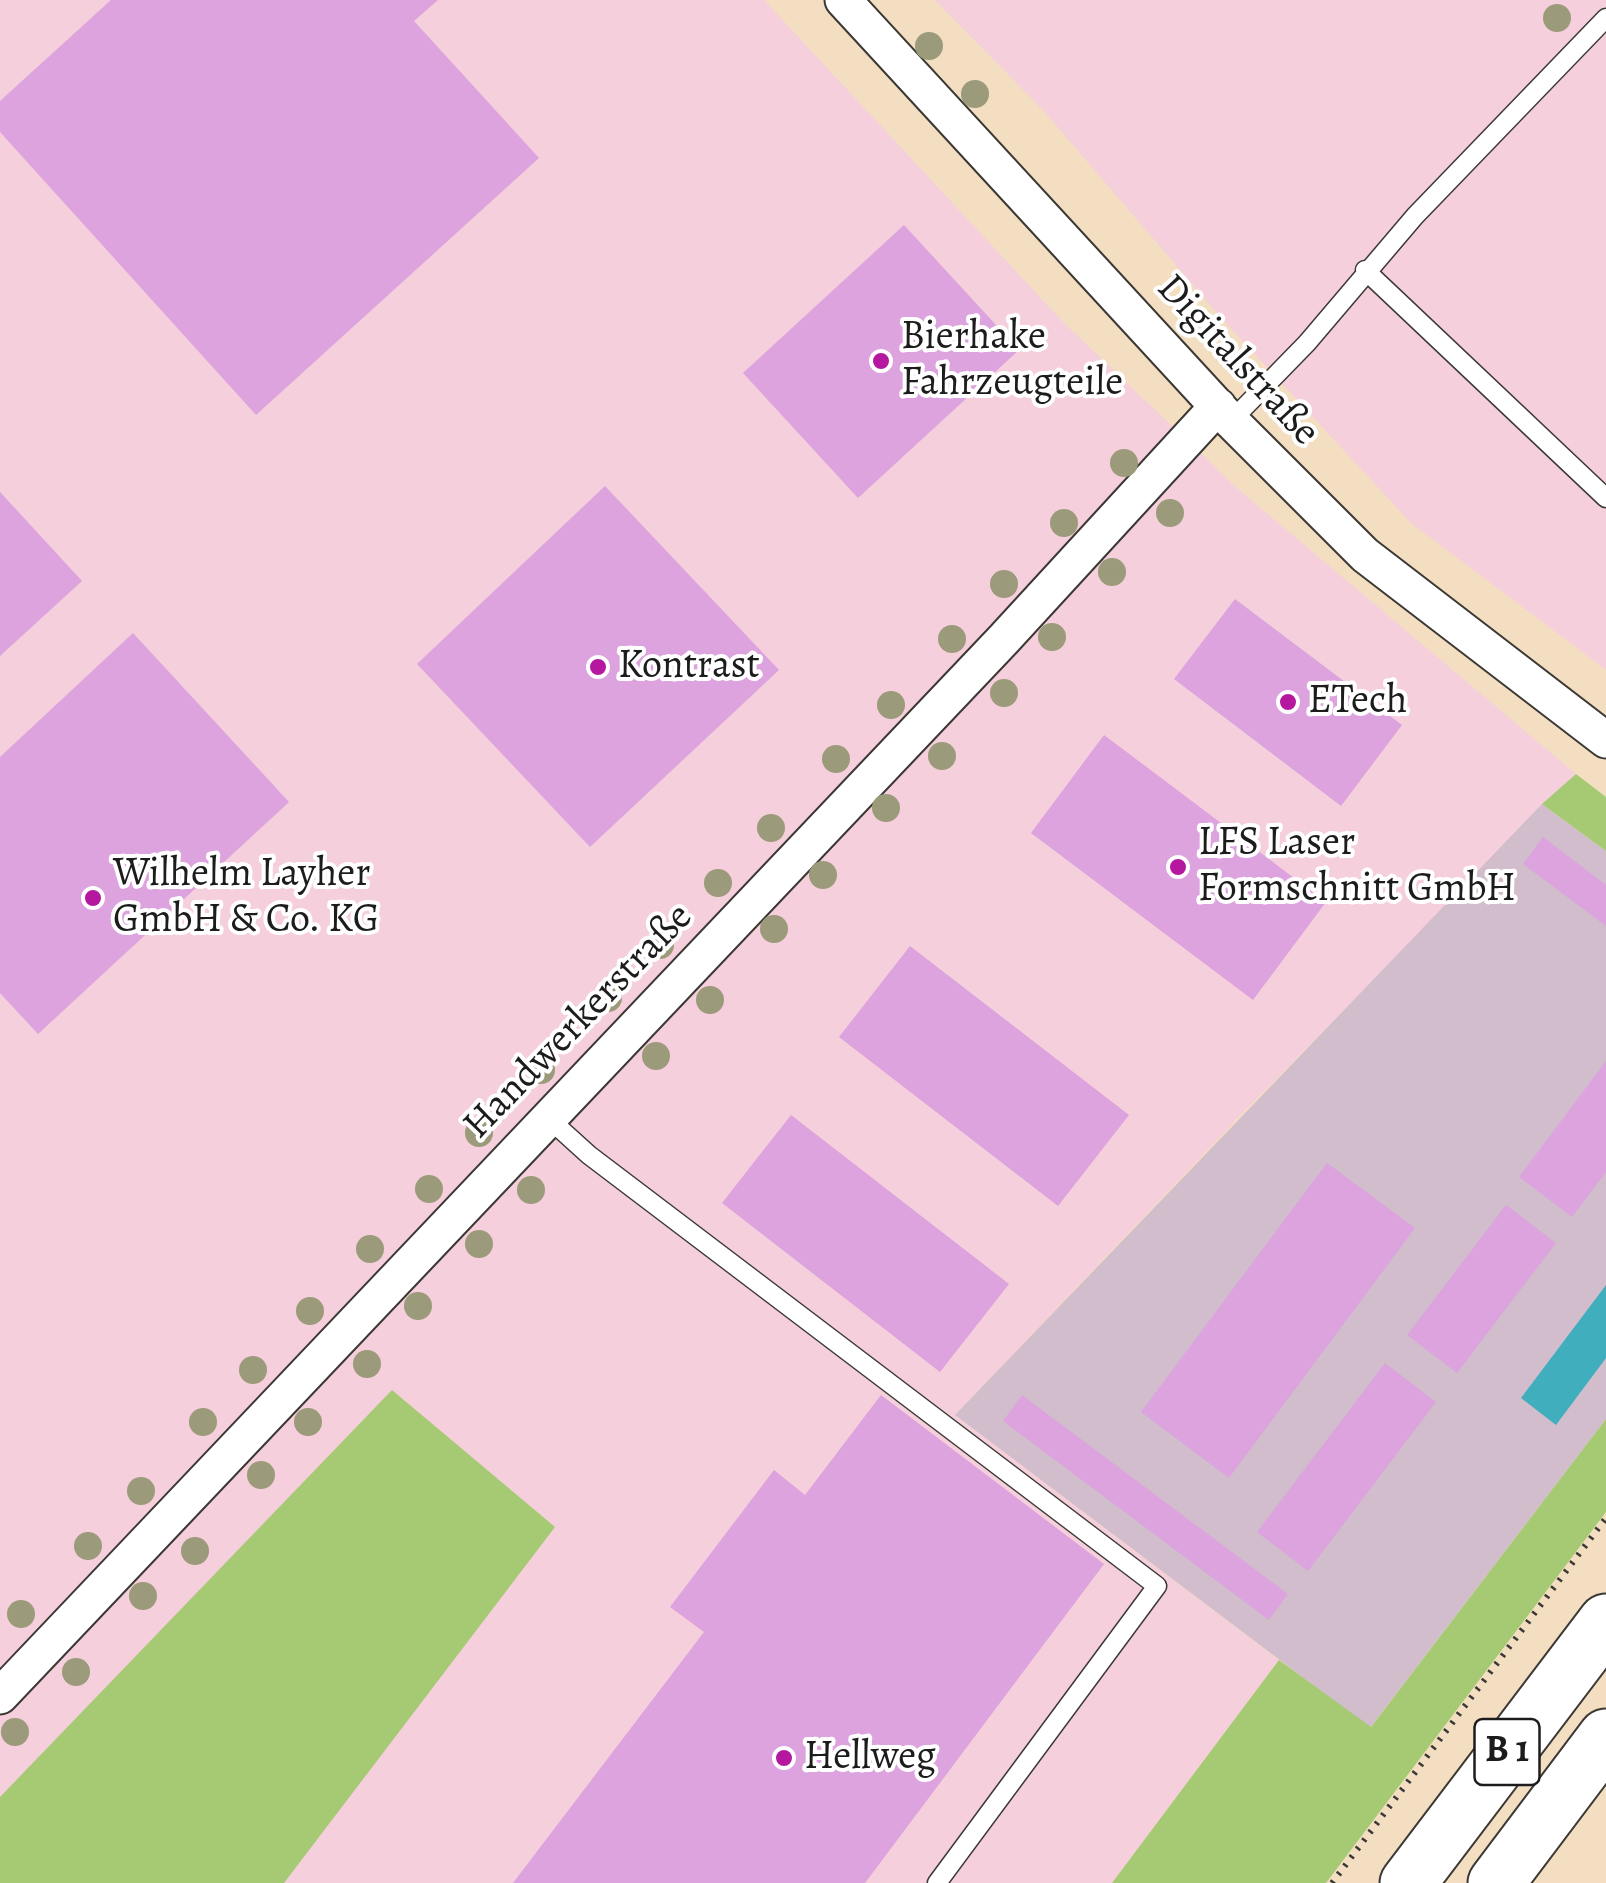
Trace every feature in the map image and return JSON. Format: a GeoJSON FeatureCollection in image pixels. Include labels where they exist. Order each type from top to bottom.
{"type":"FeatureCollection","features":[{"type":"Feature","properties":{"kind":"main road","name":"B 1"},"geometry":{"type":"LineString","coordinates":[[1408,1883],[1606,1622]]}},
{"type":"Feature","properties":{"kind":"main road","name":"B 1"},"geometry":{"type":"LineString","coordinates":[[1496,1883],[1606,1737]]}},
{"type":"Feature","properties":{"kind":"street","name":"Digitalstraße"},"geometry":{"type":"LineString","coordinates":[[843,0],[1224,414],[1395,581],[1606,740]]}},
{"type":"Feature","properties":{"kind":"street","name":"Handwerkerstraße"},"geometry":{"type":"LineString","coordinates":[[0,1696],[547,1117],[1224,414]]}},
{"type":"Feature","properties":{"kind":"lane"},"geometry":{"type":"LineString","coordinates":[[1224,414],[1307,343],[1365,270],[1606,18]]}},
{"type":"Feature","properties":{"kind":"lane"},"geometry":{"type":"LineString","coordinates":[[1365,270],[1606,498]]}},
{"type":"Feature","properties":{"kind":"lane"},"geometry":{"type":"LineString","coordinates":[[547,1117],[588,1155],[1157,1586],[936,1883]]}},
{"type":"Feature","properties":{"kind":"path"},"geometry":{"type":"LineString","coordinates":[[1332,1883],[1606,1518]]}},
{"type":"Feature","properties":{"kind":"shaded area"},"geometry":{"type":"Polygon","coordinates":[[[0,0],[764,0],[1064,323],[1238,489],[1576,774],[1237,1119],[955,1415],[1279,1660],[1112,1883],[0,1883],[0,0]]]}},
{"type":"Feature","properties":{"kind":"shaded area"},"geometry":{"type":"Polygon","coordinates":[[[935,0],[1606,0],[1606,670],[1411,523],[1223,320],[1042,109],[935,0]]]}},
{"type":"Feature","properties":{"kind":"shaded area"},"geometry":{"type":"Polygon","coordinates":[[[1542,804],[1606,851],[1606,1419],[1370,1728],[955,1415],[1542,804]]]}},
{"type":"Feature","properties":{"kind":"green space"},"geometry":{"type":"Polygon","coordinates":[[[1576,774],[1606,797],[1606,851],[1542,804],[1576,774]]]}},
{"type":"Feature","properties":{"kind":"green space"},"geometry":{"type":"Polygon","coordinates":[[[392,1390],[555,1527],[284,1883],[0,1883],[0,1797],[392,1390]]]}},
{"type":"Feature","properties":{"kind":"green space"},"geometry":{"type":"Polygon","coordinates":[[[1606,1419],[1606,1512],[1326,1883],[1112,1883],[1279,1660],[1371,1727],[1606,1419]]]}},
{"type":"Feature","properties":{"kind":"water"},"geometry":{"type":"Polygon","coordinates":[[[1606,1285],[1606,1358],[1556,1425],[1521,1398],[1606,1285]]]}},
{"type":"Feature","properties":{"kind":"building"},"geometry":{"type":"Polygon","coordinates":[[[111,0],[438,0],[414,21],[539,158],[256,415],[0,132],[0,101],[111,0]]]}},
{"type":"Feature","properties":{"kind":"building","name":"Bierhake Fahrzeugteile"},"geometry":{"type":"Polygon","coordinates":[[[904,225],[1019,350],[858,498],[743,373],[904,225]]]}},
{"type":"Feature","properties":{"kind":"building","name":"Kontrast"},"geometry":{"type":"Polygon","coordinates":[[[605,486],[779,670],[590,847],[417,664],[605,486]]]}},
{"type":"Feature","properties":{"kind":"building"},"geometry":{"type":"Polygon","coordinates":[[[0,492],[82,581],[0,656],[0,492]]]}},
{"type":"Feature","properties":{"kind":"building","name":"ETech"},"geometry":{"type":"Polygon","coordinates":[[[1235,599],[1402,725],[1341,806],[1174,679],[1235,599]]]}},
{"type":"Feature","properties":{"kind":"building","name":"Wilhelm Layher GmbH & Co. KG"},"geometry":{"type":"Polygon","coordinates":[[[133,633],[289,802],[38,1034],[0,993],[0,757],[133,633]]]}},
{"type":"Feature","properties":{"kind":"building","name":"LFS Laser Formschnitt GmbH"},"geometry":{"type":"Polygon","coordinates":[[[1104,735],[1326,902],[1253,1000],[1031,833],[1104,735]]]}},
{"type":"Feature","properties":{"kind":"building"},"geometry":{"type":"Polygon","coordinates":[[[1543,837],[1606,885],[1606,926],[1523,864],[1543,837]]]}},
{"type":"Feature","properties":{"kind":"building"},"geometry":{"type":"Polygon","coordinates":[[[910,946],[1129,1115],[1058,1206],[839,1037],[910,946]]]}},
{"type":"Feature","properties":{"kind":"building"},"geometry":{"type":"Polygon","coordinates":[[[1606,1061],[1606,1172],[1572,1217],[1519,1177],[1606,1061]]]}},
{"type":"Feature","properties":{"kind":"building"},"geometry":{"type":"Polygon","coordinates":[[[791,1115],[1009,1284],[940,1372],[722,1203],[791,1115]]]}},
{"type":"Feature","properties":{"kind":"building"},"geometry":{"type":"Polygon","coordinates":[[[1327,1163],[1415,1228],[1229,1478],[1141,1412],[1327,1163]]]}},
{"type":"Feature","properties":{"kind":"building"},"geometry":{"type":"Polygon","coordinates":[[[1506,1205],[1556,1243],[1457,1373],[1407,1335],[1506,1205]]]}},
{"type":"Feature","properties":{"kind":"building"},"geometry":{"type":"Polygon","coordinates":[[[1385,1363],[1436,1402],[1308,1571],[1257,1532],[1385,1363]]]}},
{"type":"Feature","properties":{"kind":"building","name":"Hellweg"},"geometry":{"type":"Polygon","coordinates":[[[881,1395],[1104,1564],[865,1883],[513,1883],[704,1632],[670,1607],[774,1470],[805,1495],[881,1395]]]}},
{"type":"Feature","properties":{"kind":"building"},"geometry":{"type":"Polygon","coordinates":[[[1022,1395],[1288,1594],[1269,1620],[1003,1421],[1022,1395]]]}},
{"type":"Feature","properties":{"kind":"place","name":"Bierhake Fahrzeugteile"},"geometry":{"type":"Point","coordinates":[881,361]}},
{"type":"Feature","properties":{"kind":"place","name":"Kontrast"},"geometry":{"type":"Point","coordinates":[598,667]}},
{"type":"Feature","properties":{"kind":"place","name":"ETech"},"geometry":{"type":"Point","coordinates":[1288,702]}},
{"type":"Feature","properties":{"kind":"place","name":"LFS Laser Formschnitt GmbH"},"geometry":{"type":"Point","coordinates":[1178,867]}},
{"type":"Feature","properties":{"kind":"place","name":"Wilhelm Layher GmbH & Co. KG"},"geometry":{"type":"Point","coordinates":[93,898]}},
{"type":"Feature","properties":{"kind":"place","name":"Hellweg"},"geometry":{"type":"Point","coordinates":[784,1758]}}]}
